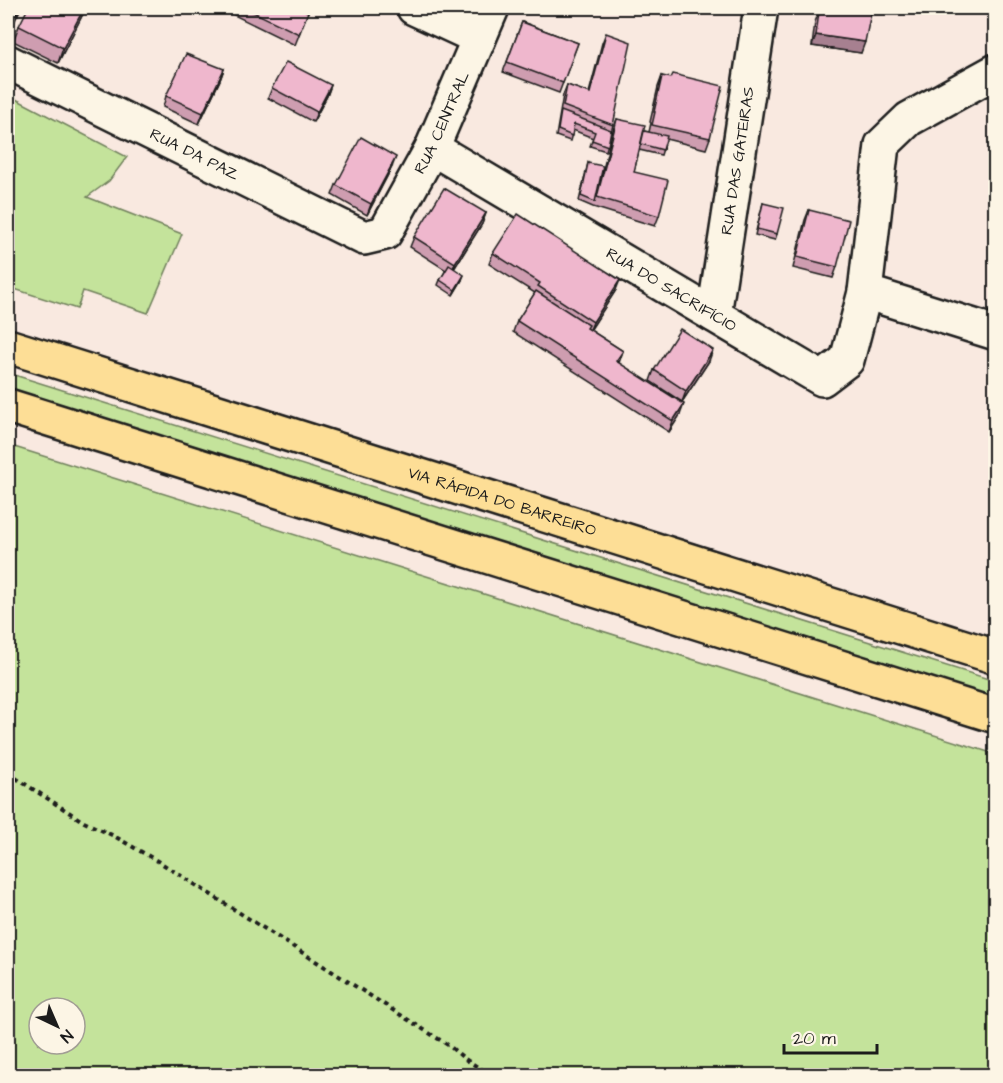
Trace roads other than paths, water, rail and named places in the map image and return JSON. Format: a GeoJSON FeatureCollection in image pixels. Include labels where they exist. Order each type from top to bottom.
{"type":"FeatureCollection","features":[{"type":"Feature","properties":{"kind":"highway","name":"VIA RÁPIDA DO BARREIRO"},"geometry":{"type":"LineString","coordinates":[[8,346],[996,657]]}},
{"type":"Feature","properties":{"kind":"highway"},"geometry":{"type":"LineString","coordinates":[[8,406],[996,717]]}},
{"type":"Feature","properties":{"kind":"street"},"geometry":{"type":"LineString","coordinates":[[414,8],[479,38]]}},
{"type":"Feature","properties":{"kind":"street","name":"RUA CENTRAL"},"geometry":{"type":"LineString","coordinates":[[385,233],[432,148],[492,8]]}},
{"type":"Feature","properties":{"kind":"street","name":"RUA DAS GATEIRAS"},"geometry":{"type":"LineString","coordinates":[[714,315],[761,8]]}},
{"type":"Feature","properties":{"kind":"street","name":"RUA DA PAZ"},"geometry":{"type":"LineString","coordinates":[[8,62],[364,238],[385,233]]}},
{"type":"Feature","properties":{"kind":"street"},"geometry":{"type":"LineString","coordinates":[[996,71],[909,119],[882,145],[865,292],[996,333]]}},
{"type":"Feature","properties":{"kind":"street","name":"RUA DO SACRIFÍCIO"},"geometry":{"type":"LineString","coordinates":[[432,148],[822,379],[847,360],[865,292]]}}]}
